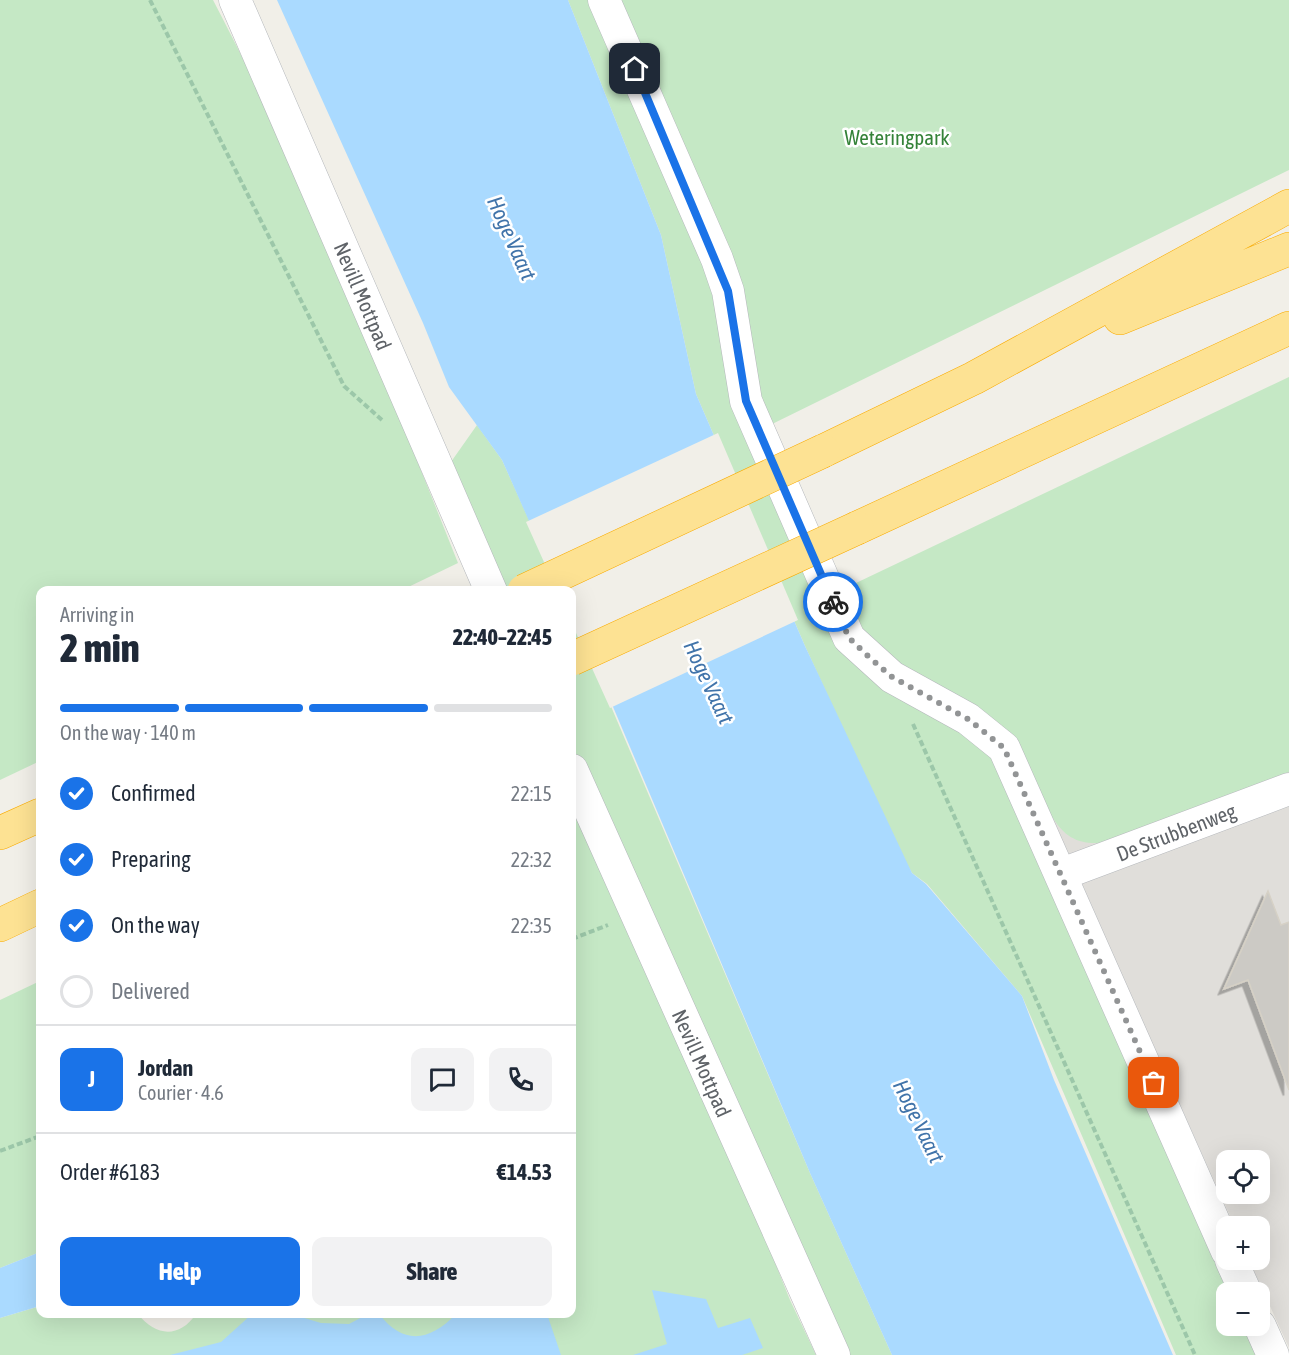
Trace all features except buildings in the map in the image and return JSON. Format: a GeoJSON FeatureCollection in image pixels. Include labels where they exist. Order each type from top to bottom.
{"type":"FeatureCollection","features":[{"type":"Feature","properties":{"kind":"highway"},"geometry":{"type":"LineString","coordinates":[[535,586],[974,378],[1289,206]]}},
{"type":"Feature","properties":{"kind":"highway"},"geometry":{"type":"LineString","coordinates":[[974,378],[1289,249]]}},
{"type":"Feature","properties":{"kind":"highway"},"geometry":{"type":"LineString","coordinates":[[576,657],[1289,328]]}},
{"type":"Feature","properties":{"kind":"highway"},"geometry":{"type":"LineString","coordinates":[[0,833],[36,816]]}},
{"type":"Feature","properties":{"kind":"highway"},"geometry":{"type":"LineString","coordinates":[[0,925],[36,908]]}},
{"type":"Feature","properties":{"kind":"street","name":"Nevill Mottpad"},"geometry":{"type":"LineString","coordinates":[[235,0],[488,586]]}},
{"type":"Feature","properties":{"kind":"street"},"geometry":{"type":"LineString","coordinates":[[604,0],[717,259],[728,291],[746,401],[849,638],[892,677],[968,719],[1004,748],[1062,874],[1216,1226]]}},
{"type":"Feature","properties":{"kind":"street","name":"Nevill Mottpad"},"geometry":{"type":"LineString","coordinates":[[576,779],[834,1355]]}},
{"type":"Feature","properties":{"kind":"street","name":"De Strubbenweg"},"geometry":{"type":"LineString","coordinates":[[1062,874],[1289,789]]}},
{"type":"Feature","properties":{"kind":"street"},"geometry":{"type":"LineString","coordinates":[[1264,1336],[1273,1355]]}},
{"type":"Feature","properties":{"kind":"path"},"geometry":{"type":"LineString","coordinates":[[150,0],[344,386],[386,424]]}},
{"type":"Feature","properties":{"kind":"path"},"geometry":{"type":"LineString","coordinates":[[912,720],[1195,1355]]}},
{"type":"Feature","properties":{"kind":"path"},"geometry":{"type":"LineString","coordinates":[[576,938],[637,915]]}},
{"type":"Feature","properties":{"kind":"path"},"geometry":{"type":"LineString","coordinates":[[0,1151],[36,1138]]}},
{"type":"Feature","properties":{"kind":"shaded area"},"geometry":{"type":"Polygon","coordinates":[[[1289,690],[1289,1348],[1270,1306],[1270,1282],[1259,1282],[1254,1270],[1270,1270],[1270,1216],[1230,1216],[1225,1204],[1270,1204],[1270,1150],[1216,1150],[1216,1185],[1038,790],[1289,690]]]}},
{"type":"Feature","properties":{"kind":"green space"},"geometry":{"type":"Polygon","coordinates":[[[0,0],[213,0],[281,138],[343,278],[458,563],[410,586],[36,586],[36,763],[0,780],[0,0]]]}},
{"type":"Feature","properties":{"kind":"green space"},"geometry":{"type":"Polygon","coordinates":[[[568,0],[590,0],[702,240],[849,652],[987,746],[1216,1257],[1216,1270],[1222,1270],[1227,1282],[1216,1282],[1216,1336],[1251,1336],[1260,1355],[1176,1355],[1022,996],[927,884],[912,873],[896,845],[805,646],[696,394],[661,235],[568,0]]]}},
{"type":"Feature","properties":{"kind":"green space","name":"Weteringpark"},"geometry":{"type":"Polygon","coordinates":[[[618,0],[1289,0],[1289,170],[764,428],[618,0]]]}},
{"type":"Feature","properties":{"kind":"green space"},"geometry":{"type":"Polygon","coordinates":[[[1289,377],[1289,772],[1099,843],[1072,838],[1053,818],[1049,818],[1026,765],[869,646],[837,592],[1289,377]]]}},
{"type":"Feature","properties":{"kind":"green space"},"geometry":{"type":"Polygon","coordinates":[[[477,425],[502,460],[559,586],[498,586],[446,469],[477,425]]]}},
{"type":"Feature","properties":{"kind":"green space"},"geometry":{"type":"Polygon","coordinates":[[[576,624],[810,1173],[892,1355],[848,1355],[576,759],[576,624]]]}},
{"type":"Feature","properties":{"kind":"green space"},"geometry":{"type":"Polygon","coordinates":[[[576,800],[710,1101],[790,1300],[816,1355],[0,1355],[0,1318],[36,1307],[36,1318],[142,1318],[152,1327],[167,1332],[182,1328],[192,1318],[576,1318],[576,800]]]}},
{"type":"Feature","properties":{"kind":"green space"},"geometry":{"type":"Polygon","coordinates":[[[36,983],[36,1254],[0,1268],[0,1000],[36,983]]]}},
{"type":"Feature","properties":{"kind":"water","name":"Hoge Vaart"},"geometry":{"type":"Polygon","coordinates":[[[277,0],[568,0],[661,235],[696,394],[805,646],[912,873],[926,884],[1022,996],[1054,1080],[1173,1355],[892,1355],[810,1173],[600,676],[576,603],[576,586],[558,586],[502,460],[449,387],[423,323],[277,0]]]}},
{"type":"Feature","properties":{"kind":"water"},"geometry":{"type":"Polygon","coordinates":[[[36,1254],[36,1307],[0,1318],[0,1268],[36,1254]]]}},
{"type":"Feature","properties":{"kind":"water"},"geometry":{"type":"Polygon","coordinates":[[[652,1290],[706,1299],[718,1328],[750,1318],[763,1348],[742,1355],[633,1355],[667,1344],[652,1290]]]}},
{"type":"Feature","properties":{"kind":"water"},"geometry":{"type":"Polygon","coordinates":[[[248,1318],[304,1318],[321,1323],[349,1324],[360,1318],[383,1318],[398,1331],[417,1336],[437,1330],[452,1318],[548,1318],[561,1355],[170,1355],[221,1342],[248,1318]]]}},
{"type":"Feature","properties":{"kind":"pier"},"geometry":{"type":"Polygon","coordinates":[[[718,433],[798,620],[610,708],[576,633],[576,586],[555,586],[526,522],[718,433]]]}},
{"type":"Feature","properties":{"kind":"way so far"},"geometry":{"type":"LineString","coordinates":[[833,602],[849,638],[892,677],[968,719],[1004,748],[1154,1083]]}},
{"type":"Feature","properties":{"kind":"route"},"geometry":{"type":"LineString","coordinates":[[635,69],[717,259],[728,291],[746,401],[833,602]]}}]}
